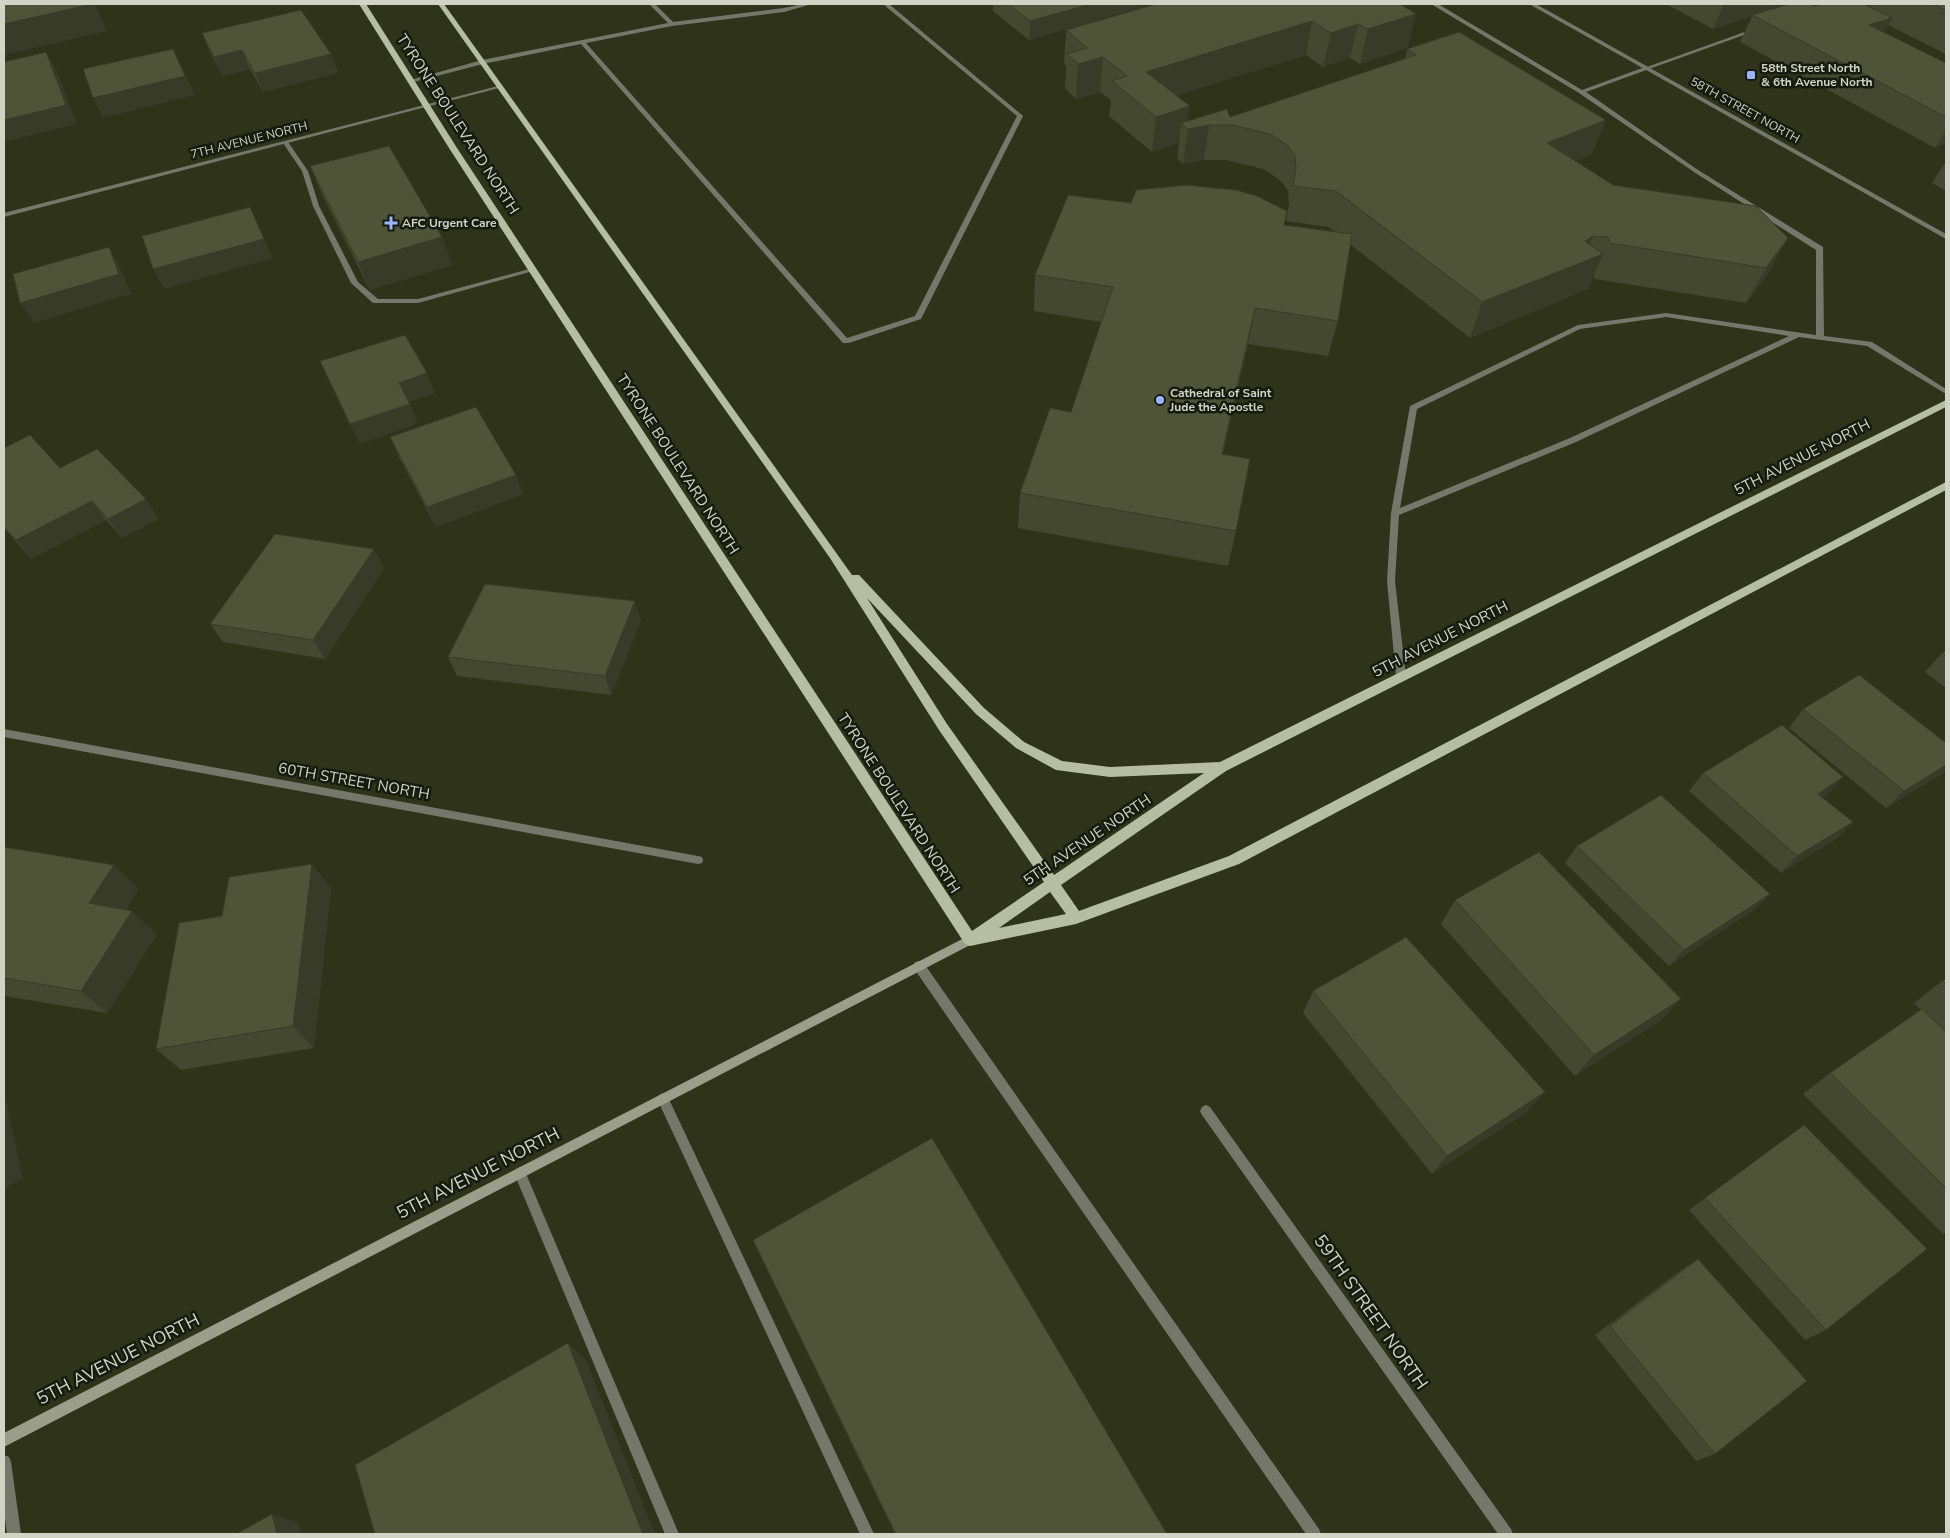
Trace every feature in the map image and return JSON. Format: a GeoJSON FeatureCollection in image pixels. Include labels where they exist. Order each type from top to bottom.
{"type":"FeatureCollection","features":[{"type":"Feature","properties":{"kind":"main road","name":"TYRONE BOULEVARD NORTH"},"geometry":{"type":"LineString","coordinates":[[362,4],[426,106],[970,940]]}},
{"type":"Feature","properties":{"kind":"main road"},"geometry":{"type":"LineString","coordinates":[[441,4],[834,555],[943,728],[1076,918]]}},
{"type":"Feature","properties":{"kind":"main road","name":"5TH AVENUE NORTH"},"geometry":{"type":"LineString","coordinates":[[4,1440],[970,940],[1222,767],[1946,403]]}},
{"type":"Feature","properties":{"kind":"main road","name":"5TH AVENUE NORTH"},"geometry":{"type":"LineString","coordinates":[[970,940],[1076,918],[1234,860],[1946,486]]}},
{"type":"Feature","properties":{"kind":"main road"},"geometry":{"type":"LineString","coordinates":[[834,555],[980,711],[1020,745],[1060,766],[1110,772],[1222,767]]}},
{"type":"Feature","properties":{"kind":"street"},"geometry":{"type":"LineString","coordinates":[[652,4],[672,24]]}},
{"type":"Feature","properties":{"kind":"street"},"geometry":{"type":"LineString","coordinates":[[410,81],[482,62],[672,24],[784,10],[810,4]]}},
{"type":"Feature","properties":{"kind":"street"},"geometry":{"type":"LineString","coordinates":[[582,42],[846,341],[918,317],[1020,116],[886,4]]}},
{"type":"Feature","properties":{"kind":"street"},"geometry":{"type":"LineString","coordinates":[[1434,4],[1581,92],[1696,171],[1820,249],[1820,338]]}},
{"type":"Feature","properties":{"kind":"street","name":"58TH STREET NORTH"},"geometry":{"type":"LineString","coordinates":[[1532,4],[1946,237]]}},
{"type":"Feature","properties":{"kind":"street"},"geometry":{"type":"LineString","coordinates":[[1581,92],[1760,28]]}},
{"type":"Feature","properties":{"kind":"street","name":"7TH AVENUE NORTH"},"geometry":{"type":"LineString","coordinates":[[4,215],[500,88]]}},
{"type":"Feature","properties":{"kind":"street"},"geometry":{"type":"LineString","coordinates":[[286,143],[305,172],[316,206],[355,283],[376,301],[418,301],[533,270]]}},
{"type":"Feature","properties":{"kind":"street"},"geometry":{"type":"LineString","coordinates":[[1402,677],[1391,582],[1395,513],[1413,408],[1578,327],[1666,315],[1869,344],[1946,392]]}},
{"type":"Feature","properties":{"kind":"street"},"geometry":{"type":"LineString","coordinates":[[1395,513],[1573,440],[1799,335]]}},
{"type":"Feature","properties":{"kind":"street","name":"60TH STREET NORTH"},"geometry":{"type":"LineString","coordinates":[[4,733],[698,860]]}},
{"type":"Feature","properties":{"kind":"street"},"geometry":{"type":"LineString","coordinates":[[919,966],[1314,1534]]}},
{"type":"Feature","properties":{"kind":"street"},"geometry":{"type":"LineString","coordinates":[[663,1099],[867,1534]]}},
{"type":"Feature","properties":{"kind":"street","name":"59TH STREET NORTH"},"geometry":{"type":"LineString","coordinates":[[1206,1111],[1506,1534]]}},
{"type":"Feature","properties":{"kind":"street"},"geometry":{"type":"LineString","coordinates":[[520,1173],[672,1534]]}},
{"type":"Feature","properties":{"kind":"street"},"geometry":{"type":"LineString","coordinates":[[4,1462],[14,1534]]}},
{"type":"Feature","properties":{"kind":"building"},"geometry":{"type":"Polygon","coordinates":[[[4,4],[93,4],[4,24],[4,4]]]}},
{"type":"Feature","properties":{"kind":"building"},"geometry":{"type":"Polygon","coordinates":[[[1008,4],[1091,4],[1030,21],[1008,4]]]}},
{"type":"Feature","properties":{"kind":"building"},"geometry":{"type":"Polygon","coordinates":[[[1156,4],[1400,4],[1416,14],[1368,29],[1358,24],[1331,33],[1312,21],[1146,72],[1190,106],[1156,117],[1112,81],[1127,76],[1103,57],[1078,64],[1067,54],[1087,48],[1066,30],[1156,4]]]}},
{"type":"Feature","properties":{"kind":"building"},"geometry":{"type":"Polygon","coordinates":[[[1789,4],[1810,4],[1814,6],[1822,4],[1864,4],[1892,18],[1869,25],[1946,63],[1946,117],[1752,15],[1789,4]]]}},
{"type":"Feature","properties":{"kind":"building"},"geometry":{"type":"Polygon","coordinates":[[[1933,4],[1946,4],[1946,10],[1933,4]]]}},
{"type":"Feature","properties":{"kind":"building"},"geometry":{"type":"Polygon","coordinates":[[[301,10],[331,54],[255,73],[242,50],[214,57],[202,33],[301,10]]]}},
{"type":"Feature","properties":{"kind":"building"},"geometry":{"type":"Polygon","coordinates":[[[1459,32],[1606,120],[1547,143],[1613,185],[1756,206],[1788,238],[1766,268],[1610,243],[1608,237],[1593,236],[1585,241],[1603,254],[1482,302],[1336,191],[1293,186],[1296,168],[1295,156],[1288,146],[1270,134],[1232,125],[1209,125],[1188,129],[1181,123],[1227,109],[1230,117],[1416,55],[1407,49],[1459,32]]]}},
{"type":"Feature","properties":{"kind":"building"},"geometry":{"type":"Polygon","coordinates":[[[173,49],[185,76],[93,98],[83,69],[173,49]]]}},
{"type":"Feature","properties":{"kind":"building"},"geometry":{"type":"Polygon","coordinates":[[[46,52],[66,105],[4,120],[4,62],[46,52]]]}},
{"type":"Feature","properties":{"kind":"building"},"geometry":{"type":"Polygon","coordinates":[[[389,146],[442,237],[358,262],[310,166],[389,146]]]}},
{"type":"Feature","properties":{"kind":"building","name":"Cathedral of Saint Jude the Apostle"},"geometry":{"type":"Polygon","coordinates":[[[1186,185],[1236,190],[1257,196],[1287,211],[1284,225],[1352,234],[1338,321],[1255,308],[1222,454],[1250,459],[1236,531],[1020,493],[1050,408],[1071,412],[1113,287],[1035,275],[1068,195],[1131,203],[1136,190],[1186,185]]]}},
{"type":"Feature","properties":{"kind":"building"},"geometry":{"type":"Polygon","coordinates":[[[250,207],[264,239],[153,269],[142,236],[250,207]]]}},
{"type":"Feature","properties":{"kind":"building"},"geometry":{"type":"Polygon","coordinates":[[[109,247],[119,274],[20,303],[13,274],[109,247]]]}},
{"type":"Feature","properties":{"kind":"building"},"geometry":{"type":"Polygon","coordinates":[[[405,335],[427,373],[399,383],[410,404],[350,424],[320,361],[405,335]]]}},
{"type":"Feature","properties":{"kind":"building"},"geometry":{"type":"Polygon","coordinates":[[[476,407],[516,475],[427,507],[390,437],[476,407]]]}},
{"type":"Feature","properties":{"kind":"building"},"geometry":{"type":"Polygon","coordinates":[[[30,435],[60,468],[97,449],[146,499],[108,519],[92,501],[16,540],[4,527],[4,448],[30,435]]]}},
{"type":"Feature","properties":{"kind":"building"},"geometry":{"type":"Polygon","coordinates":[[[275,534],[374,549],[313,640],[210,624],[275,534]]]}},
{"type":"Feature","properties":{"kind":"building"},"geometry":{"type":"Polygon","coordinates":[[[485,584],[635,601],[605,676],[448,657],[485,584]]]}},
{"type":"Feature","properties":{"kind":"building"},"geometry":{"type":"Polygon","coordinates":[[[1859,675],[1946,743],[1946,765],[1904,791],[1803,709],[1859,675]]]}},
{"type":"Feature","properties":{"kind":"building"},"geometry":{"type":"Polygon","coordinates":[[[1782,725],[1843,777],[1818,794],[1853,822],[1797,856],[1703,773],[1782,725]]]}},
{"type":"Feature","properties":{"kind":"building"},"geometry":{"type":"Polygon","coordinates":[[[1661,795],[1770,894],[1684,950],[1577,846],[1661,795]]]}},
{"type":"Feature","properties":{"kind":"building"},"geometry":{"type":"Polygon","coordinates":[[[4,847],[114,865],[89,903],[132,911],[81,991],[4,978],[4,847]]]}},
{"type":"Feature","properties":{"kind":"building"},"geometry":{"type":"Polygon","coordinates":[[[1539,852],[1681,999],[1594,1055],[1455,900],[1539,852]]]}},
{"type":"Feature","properties":{"kind":"building"},"geometry":{"type":"Polygon","coordinates":[[[312,864],[293,1026],[156,1049],[179,923],[222,916],[229,877],[312,864]]]}},
{"type":"Feature","properties":{"kind":"building"},"geometry":{"type":"Polygon","coordinates":[[[1406,937],[1545,1092],[1447,1156],[1313,991],[1406,937]]]}},
{"type":"Feature","properties":{"kind":"building"},"geometry":{"type":"Polygon","coordinates":[[[1922,1009],[1946,1032],[1946,1188],[1830,1073],[1922,1009]]]}},
{"type":"Feature","properties":{"kind":"building"},"geometry":{"type":"Polygon","coordinates":[[[1804,1125],[1927,1249],[1826,1330],[1705,1198],[1804,1125]]]}},
{"type":"Feature","properties":{"kind":"building"},"geometry":{"type":"Polygon","coordinates":[[[932,1138],[1167,1534],[896,1534],[753,1240],[932,1138]]]}},
{"type":"Feature","properties":{"kind":"building"},"geometry":{"type":"Polygon","coordinates":[[[1698,1259],[1807,1381],[1715,1454],[1610,1326],[1698,1259]]]}},
{"type":"Feature","properties":{"kind":"building"},"geometry":{"type":"Polygon","coordinates":[[[568,1343],[643,1534],[375,1534],[355,1465],[568,1343]]]}},
{"type":"Feature","properties":{"kind":"building"},"geometry":{"type":"Polygon","coordinates":[[[272,1514],[277,1534],[236,1534],[272,1514]]]}},
{"type":"Feature","properties":{"kind":"place","name":"58th Street North & 6th Avenue North"},"geometry":{"type":"Point","coordinates":[1751,75]}},
{"type":"Feature","properties":{"kind":"place","name":"AFC Urgent Care"},"geometry":{"type":"Point","coordinates":[391,223]}},
{"type":"Feature","properties":{"kind":"place","name":"Cathedral of Saint Jude the Apostle"},"geometry":{"type":"Point","coordinates":[1160,400]}}]}
